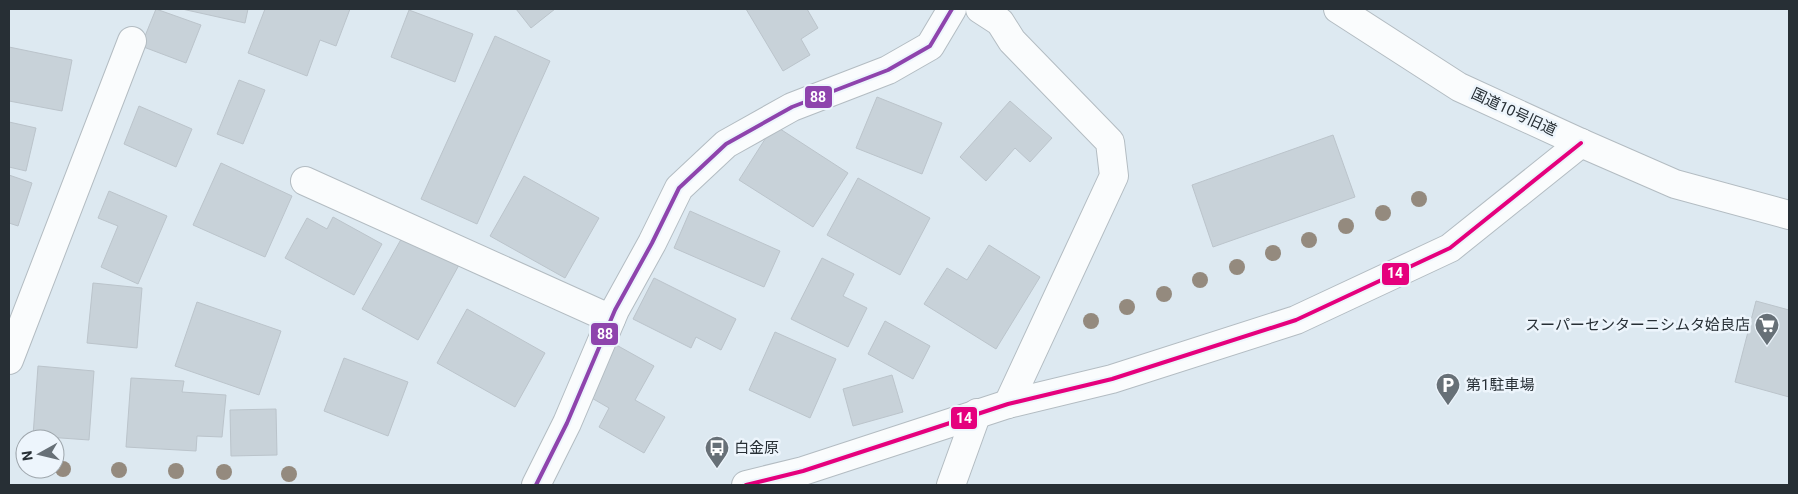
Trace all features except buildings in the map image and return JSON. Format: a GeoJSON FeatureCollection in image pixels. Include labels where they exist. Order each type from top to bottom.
{"type":"FeatureCollection","features":[{"type":"Feature","properties":{"kind":"street"},"geometry":{"type":"LineString","coordinates":[[536,485],[567,423],[611,319],[679,188],[726,144],[792,108],[888,70],[930,46],[952,9]]}},
{"type":"Feature","properties":{"kind":"street"},"geometry":{"type":"LineString","coordinates":[[980,9],[1000,22],[1012,41],[1110,142],[1114,176],[1008,404]]}},
{"type":"Feature","properties":{"kind":"street","name":"国道10号旧道"},"geometry":{"type":"LineString","coordinates":[[1338,9],[1459,87],[1581,143],[1675,184],[1789,216]]}},
{"type":"Feature","properties":{"kind":"street"},"geometry":{"type":"LineString","coordinates":[[9,360],[132,40]]}},
{"type":"Feature","properties":{"kind":"street"},"geometry":{"type":"LineString","coordinates":[[746,485],[803,471],[1008,404],[1112,379],[1296,320],[1450,248],[1581,143]]}},
{"type":"Feature","properties":{"kind":"street"},"geometry":{"type":"LineString","coordinates":[[305,181],[611,319]]}},
{"type":"Feature","properties":{"kind":"street"},"geometry":{"type":"LineString","coordinates":[[951,485],[977,414]]}},
{"type":"Feature","properties":{"kind":"transit line","name":"88"},"geometry":{"type":"LineString","coordinates":[[536,485],[567,423],[615,310],[652,243],[679,188],[726,144],[792,107],[888,70],[930,46],[952,9]]}},
{"type":"Feature","properties":{"kind":"transit line","name":"14"},"geometry":{"type":"LineString","coordinates":[[746,485],[803,471],[1008,404],[1112,379],[1296,320],[1450,248],[1581,143]]}},
{"type":"Feature","properties":{"kind":"place","name":"スーパーセンターニシムタ姶良店"},"geometry":{"type":"Point","coordinates":[1767,346]}},
{"type":"Feature","properties":{"kind":"place","name":"第1駐車場"},"geometry":{"type":"Point","coordinates":[1448,406]}},
{"type":"Feature","properties":{"kind":"place","name":"白金原"},"geometry":{"type":"Point","coordinates":[717,469]}}]}
